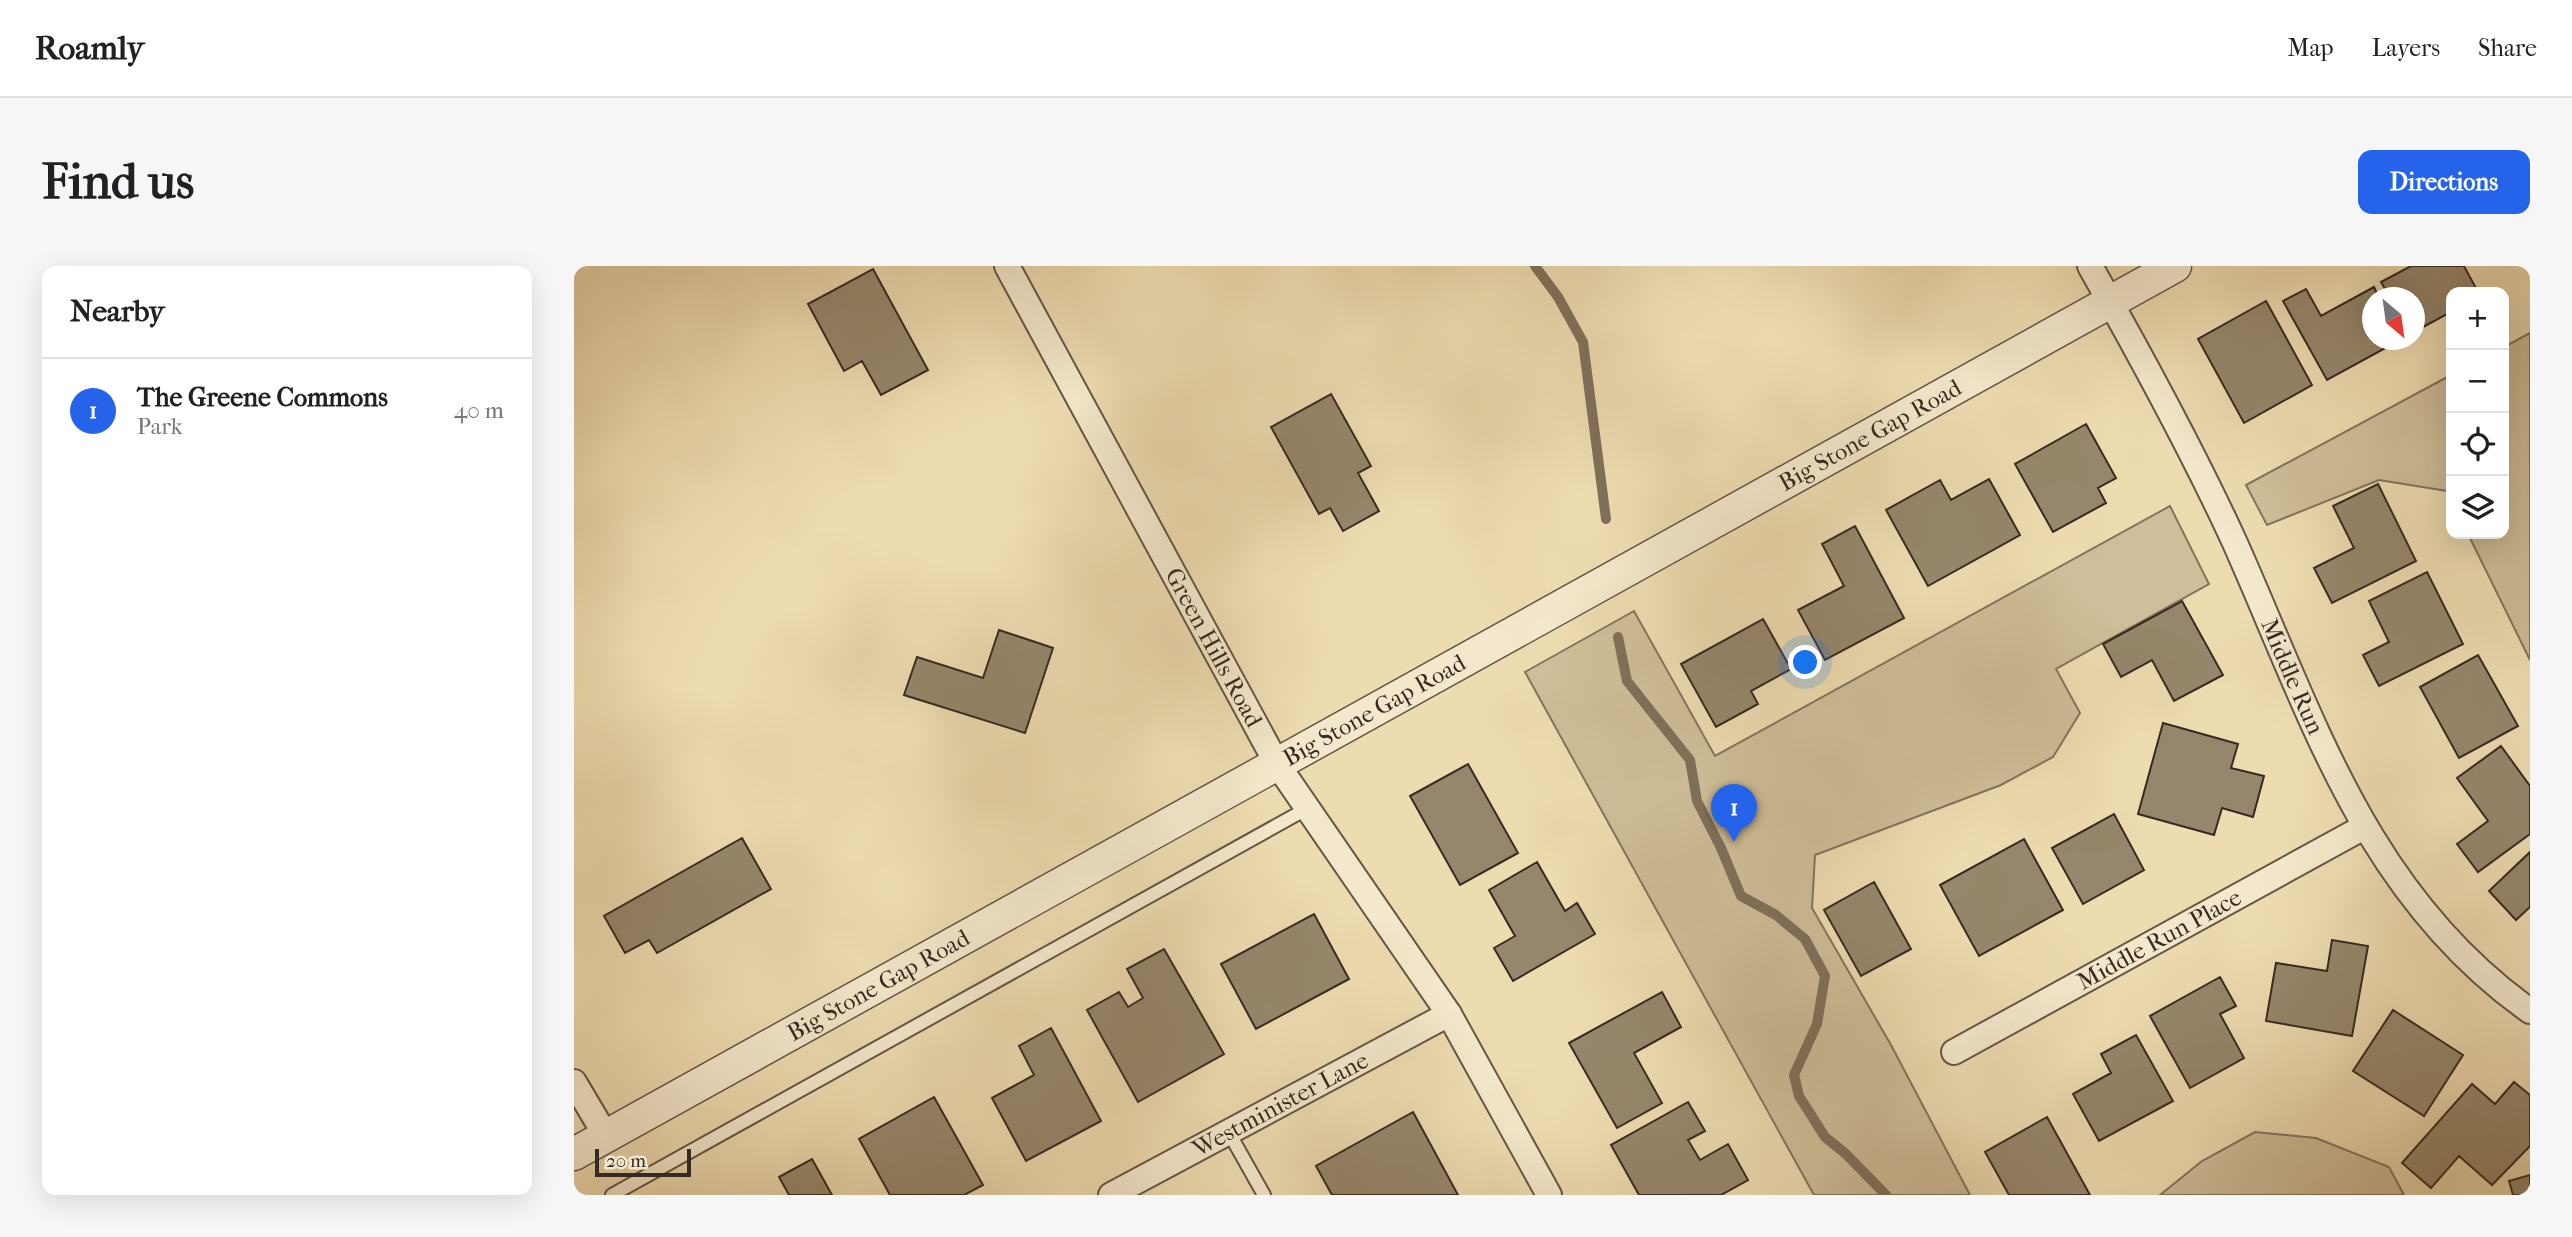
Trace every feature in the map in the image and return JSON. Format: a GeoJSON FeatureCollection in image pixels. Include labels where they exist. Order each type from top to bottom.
{"type":"FeatureCollection","features":[{"type":"Feature","properties":{"kind":"street","name":"Green Hills Road"},"geometry":{"type":"LineString","coordinates":[[1007,266],[1277,764],[1449,1014],[1549,1195]]}},
{"type":"Feature","properties":{"kind":"street","name":"Middle Run"},"geometry":{"type":"LineString","coordinates":[[2090,266],[2233,540],[2315,731],[2364,827],[2428,918],[2499,989],[2530,1011]]}},
{"type":"Feature","properties":{"kind":"street","name":"Big Stone Gap Road"},"geometry":{"type":"LineString","coordinates":[[574,1154],[2175,266]]}},
{"type":"Feature","properties":{"kind":"street","name":"Middle Run Place"},"geometry":{"type":"LineString","coordinates":[[1954,1052],[2364,827]]}},
{"type":"Feature","properties":{"kind":"street","name":"Westminister Lane"},"geometry":{"type":"LineString","coordinates":[[1111,1195],[1449,1014]]}},
{"type":"Feature","properties":{"kind":"street"},"geometry":{"type":"LineString","coordinates":[[574,1082],[606,1136]]}},
{"type":"Feature","properties":{"kind":"lane"},"geometry":{"type":"LineString","coordinates":[[612,1195],[1308,808]]}},
{"type":"Feature","properties":{"kind":"lane"},"geometry":{"type":"LineString","coordinates":[[1228,1131],[1264,1195]]}},
{"type":"Feature","properties":{"kind":"shaded area"},"geometry":{"type":"Polygon","coordinates":[[[2530,333],[2530,660],[2470,539],[2509,539],[2509,344],[2530,333]]]}},
{"type":"Feature","properties":{"kind":"shaded area"},"geometry":{"type":"Polygon","coordinates":[[[2446,378],[2446,491],[2379,480],[2267,525],[2246,485],[2446,378]]]}},
{"type":"Feature","properties":{"kind":"shaded area"},"geometry":{"type":"Polygon","coordinates":[[[2170,506],[2209,584],[2056,669],[2080,713],[2053,757],[2001,785],[1815,855],[1812,908],[1891,1045],[1970,1195],[1814,1195],[1525,672],[1634,611],[1715,756],[2170,506]]]}},
{"type":"Feature","properties":{"kind":"shaded area"},"geometry":{"type":"Polygon","coordinates":[[[2255,1132],[2316,1138],[2389,1167],[2404,1195],[2160,1195],[2202,1161],[2255,1132]]]}},
{"type":"Feature","properties":{"kind":"building"},"geometry":{"type":"Polygon","coordinates":[[[2411,266],[2464,266],[2475,287],[2446,287],[2446,315],[2425,326],[2425,287],[2384,287],[2381,282],[2411,266]]]}},
{"type":"Feature","properties":{"kind":"building"},"geometry":{"type":"Polygon","coordinates":[[[873,269],[928,370],[881,395],[862,361],[844,371],[808,304],[873,269]]]}},
{"type":"Feature","properties":{"kind":"building"},"geometry":{"type":"Polygon","coordinates":[[[2306,289],[2321,316],[2362,294],[2362,350],[2382,350],[2327,380],[2283,301],[2306,289]]]}},
{"type":"Feature","properties":{"kind":"building"},"geometry":{"type":"Polygon","coordinates":[[[2266,301],[2312,385],[2244,423],[2198,339],[2266,301]]]}},
{"type":"Feature","properties":{"kind":"building"},"geometry":{"type":"Polygon","coordinates":[[[1331,394],[1371,466],[1358,473],[1379,511],[1343,531],[1330,508],[1319,514],[1271,427],[1331,394]]]}},
{"type":"Feature","properties":{"kind":"building"},"geometry":{"type":"Polygon","coordinates":[[[2086,424],[2116,478],[2098,488],[2106,503],[2053,532],[2015,464],[2086,424]]]}},
{"type":"Feature","properties":{"kind":"building"},"geometry":{"type":"Polygon","coordinates":[[[1989,479],[2020,535],[1928,586],[1886,510],[1940,480],[1951,500],[1989,479]]]}},
{"type":"Feature","properties":{"kind":"building"},"geometry":{"type":"Polygon","coordinates":[[[2378,484],[2416,561],[2332,603],[2314,568],[2354,548],[2333,506],[2378,484]]]}},
{"type":"Feature","properties":{"kind":"building"},"geometry":{"type":"Polygon","coordinates":[[[1855,526],[1904,618],[1825,660],[1798,610],[1844,586],[1822,544],[1855,526]]]}},
{"type":"Feature","properties":{"kind":"building"},"geometry":{"type":"Polygon","coordinates":[[[2427,572],[2463,644],[2379,686],[2363,655],[2389,642],[2369,601],[2427,572]]]}},
{"type":"Feature","properties":{"kind":"building"},"geometry":{"type":"Polygon","coordinates":[[[2182,601],[2223,675],[2174,701],[2152,660],[2121,677],[2103,644],[2182,601]]]}},
{"type":"Feature","properties":{"kind":"building"},"geometry":{"type":"Polygon","coordinates":[[[1763,619],[1791,669],[1751,691],[1758,704],[1716,727],[1681,664],[1763,619]]]}},
{"type":"Feature","properties":{"kind":"building"},"geometry":{"type":"Polygon","coordinates":[[[999,630],[1053,648],[1025,733],[904,695],[917,657],[983,678],[999,630]]]}},
{"type":"Feature","properties":{"kind":"building"},"geometry":{"type":"Polygon","coordinates":[[[2478,655],[2518,726],[2459,758],[2420,687],[2478,655]]]}},
{"type":"Feature","properties":{"kind":"building"},"geometry":{"type":"Polygon","coordinates":[[[2163,723],[2238,744],[2231,768],[2264,776],[2253,817],[2222,808],[2214,835],[2138,814],[2163,723]]]}},
{"type":"Feature","properties":{"kind":"building"},"geometry":{"type":"Polygon","coordinates":[[[2501,746],[2530,786],[2530,834],[2478,872],[2457,844],[2488,821],[2457,778],[2501,746]]]}},
{"type":"Feature","properties":{"kind":"building"},"geometry":{"type":"Polygon","coordinates":[[[1468,764],[1518,853],[1460,885],[1410,796],[1468,764]]]}},
{"type":"Feature","properties":{"kind":"building"},"geometry":{"type":"Polygon","coordinates":[[[2114,814],[2144,870],[2083,904],[2052,848],[2114,814]]]}},
{"type":"Feature","properties":{"kind":"building"},"geometry":{"type":"Polygon","coordinates":[[[742,838],[771,889],[657,953],[649,940],[625,953],[604,916],[742,838]]]}},
{"type":"Feature","properties":{"kind":"building"},"geometry":{"type":"Polygon","coordinates":[[[2024,839],[2063,910],[1979,956],[1940,885],[2024,839]]]}},
{"type":"Feature","properties":{"kind":"building"},"geometry":{"type":"Polygon","coordinates":[[[2530,852],[2530,907],[2516,920],[2489,891],[2530,852]]]}},
{"type":"Feature","properties":{"kind":"building"},"geometry":{"type":"Polygon","coordinates":[[[1537,862],[1565,911],[1577,903],[1595,934],[1513,981],[1494,948],[1515,936],[1489,890],[1537,862]]]}},
{"type":"Feature","properties":{"kind":"building"},"geometry":{"type":"Polygon","coordinates":[[[1874,882],[1911,949],[1861,976],[1824,910],[1874,882]]]}},
{"type":"Feature","properties":{"kind":"building"},"geometry":{"type":"Polygon","coordinates":[[[1314,914],[1349,979],[1256,1029],[1221,964],[1314,914]]]}},
{"type":"Feature","properties":{"kind":"building"},"geometry":{"type":"Polygon","coordinates":[[[2332,940],[2368,946],[2352,1036],[2266,1021],[2276,963],[2327,971],[2332,940]]]}},
{"type":"Feature","properties":{"kind":"building"},"geometry":{"type":"Polygon","coordinates":[[[1164,949],[1224,1054],[1138,1102],[1087,1010],[1119,992],[1128,1007],[1143,998],[1127,969],[1164,949]]]}},
{"type":"Feature","properties":{"kind":"building"},"geometry":{"type":"Polygon","coordinates":[[[2220,977],[2236,1006],[2220,1014],[2244,1058],[2190,1088],[2150,1016],[2220,977]]]}},
{"type":"Feature","properties":{"kind":"building"},"geometry":{"type":"Polygon","coordinates":[[[1662,992],[1681,1027],[1634,1053],[1662,1103],[1617,1128],[1569,1043],[1662,992]]]}},
{"type":"Feature","properties":{"kind":"building"},"geometry":{"type":"Polygon","coordinates":[[[2393,1010],[2463,1055],[2424,1116],[2353,1071],[2393,1010]]]}},
{"type":"Feature","properties":{"kind":"building"},"geometry":{"type":"Polygon","coordinates":[[[1051,1028],[1101,1121],[1026,1161],[992,1098],[1034,1075],[1019,1046],[1051,1028]]]}},
{"type":"Feature","properties":{"kind":"building"},"geometry":{"type":"Polygon","coordinates":[[[2136,1035],[2173,1101],[2099,1141],[2073,1094],[2111,1073],[2101,1054],[2136,1035]]]}},
{"type":"Feature","properties":{"kind":"building"},"geometry":{"type":"Polygon","coordinates":[[[2514,1082],[2530,1095],[2530,1146],[2492,1185],[2459,1156],[2431,1188],[2402,1163],[2472,1084],[2495,1104],[2514,1082]]]}},
{"type":"Feature","properties":{"kind":"building"},"geometry":{"type":"Polygon","coordinates":[[[934,1097],[983,1185],[964,1195],[890,1195],[859,1139],[934,1097]]]}},
{"type":"Feature","properties":{"kind":"building"},"geometry":{"type":"Polygon","coordinates":[[[1688,1102],[1705,1131],[1688,1140],[1700,1160],[1728,1144],[1748,1180],[1721,1195],[1639,1195],[1611,1145],[1688,1102]]]}},
{"type":"Feature","properties":{"kind":"building"},"geometry":{"type":"Polygon","coordinates":[[[1413,1112],[1458,1195],[1332,1195],[1316,1166],[1413,1112]]]}},
{"type":"Feature","properties":{"kind":"building"},"geometry":{"type":"Polygon","coordinates":[[[2047,1117],[2090,1195],[2009,1195],[1985,1152],[2047,1117]]]}},
{"type":"Feature","properties":{"kind":"building"},"geometry":{"type":"Polygon","coordinates":[[[812,1159],[832,1195],[789,1195],[779,1177],[812,1159]]]}},
{"type":"Feature","properties":{"kind":"building"},"geometry":{"type":"Polygon","coordinates":[[[2530,1175],[2530,1195],[2513,1195],[2509,1181],[2530,1175]]]}},
{"type":"Feature","properties":{"kind":"waterway"},"geometry":{"type":"LineString","coordinates":[[1535,266],[1558,297],[1583,342],[1606,519]]}},
{"type":"Feature","properties":{"kind":"waterway"},"geometry":{"type":"LineString","coordinates":[[1618,637],[1627,681],[1690,760],[1697,801],[1741,896],[1776,915],[1805,939],[1825,976],[1817,1024],[1794,1075],[1799,1096],[1825,1137],[1846,1154],[1886,1195]]}},
{"type":"Feature","properties":{"kind":"place","name":"The Greene Commons"},"geometry":{"type":"Point","coordinates":[1734,842]}}]}
